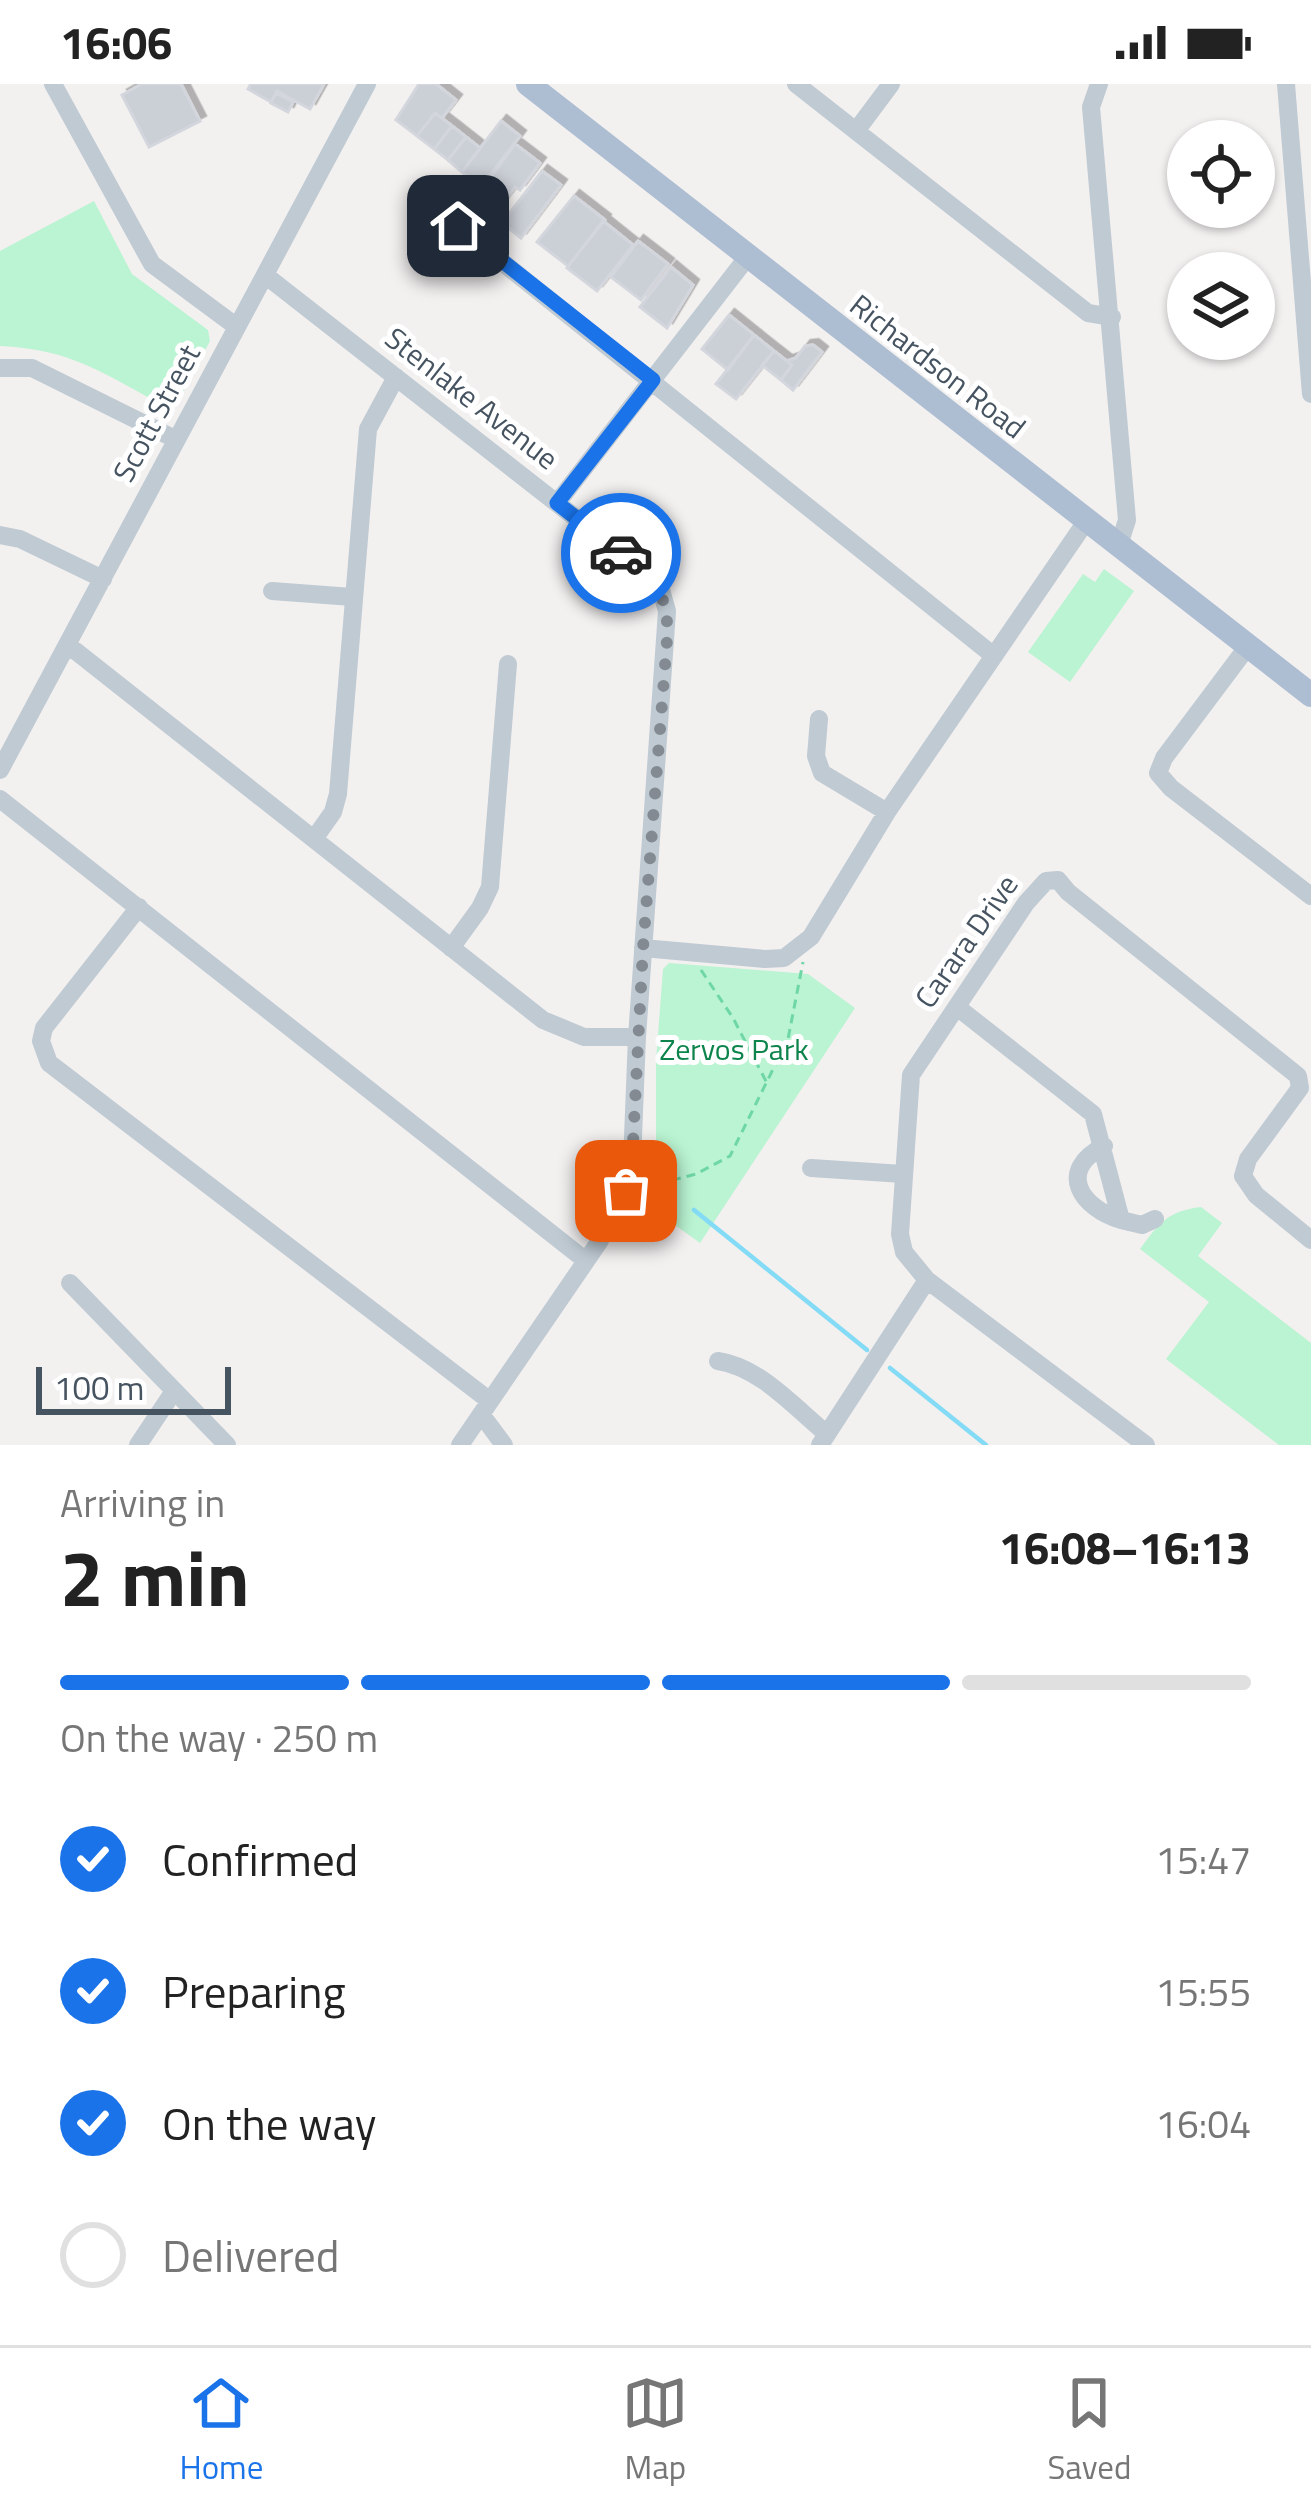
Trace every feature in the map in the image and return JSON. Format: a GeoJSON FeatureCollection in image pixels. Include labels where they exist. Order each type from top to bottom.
{"type":"FeatureCollection","features":[{"type":"Feature","properties":{"kind":"main road","name":"Richardson Road"},"geometry":{"type":"LineString","coordinates":[[528,84],[1311,695]]}},
{"type":"Feature","properties":{"kind":"street"},"geometry":{"type":"LineString","coordinates":[[53,84],[152,264],[237,326]]}},
{"type":"Feature","properties":{"kind":"street","name":"Scott Street"},"geometry":{"type":"LineString","coordinates":[[0,769],[367,84]]}},
{"type":"Feature","properties":{"kind":"street"},"geometry":{"type":"LineString","coordinates":[[796,84],[1088,313],[1112,317]]}},
{"type":"Feature","properties":{"kind":"street"},"geometry":{"type":"LineString","coordinates":[[856,130],[891,84]]}},
{"type":"Feature","properties":{"kind":"street"},"geometry":{"type":"LineString","coordinates":[[1099,84],[1090,107],[1127,520],[1119,545]]}},
{"type":"Feature","properties":{"kind":"street"},"geometry":{"type":"LineString","coordinates":[[1286,84],[1311,394]]}},
{"type":"Feature","properties":{"kind":"street"},"geometry":{"type":"LineString","coordinates":[[458,226],[994,656]]}},
{"type":"Feature","properties":{"kind":"street"},"geometry":{"type":"LineString","coordinates":[[557,503],[749,255]]}},
{"type":"Feature","properties":{"kind":"street","name":"Stenlake Avenue"},"geometry":{"type":"LineString","coordinates":[[265,275],[650,576],[661,590],[667,611],[632,1162],[626,1191],[460,1445]]}},
{"type":"Feature","properties":{"kind":"street"},"geometry":{"type":"LineString","coordinates":[[0,368],[32,368],[175,440]]}},
{"type":"Feature","properties":{"kind":"street"},"geometry":{"type":"LineString","coordinates":[[314,839],[333,812],[338,794],[368,429],[396,377]]}},
{"type":"Feature","properties":{"kind":"street"},"geometry":{"type":"LineString","coordinates":[[643,948],[765,959],[784,958],[799,949],[1087,520]]}},
{"type":"Feature","properties":{"kind":"street"},"geometry":{"type":"LineString","coordinates":[[0,535],[20,539],[104,579]]}},
{"type":"Feature","properties":{"kind":"street"},"geometry":{"type":"LineString","coordinates":[[272,591],[352,597]]}},
{"type":"Feature","properties":{"kind":"street"},"geometry":{"type":"LineString","coordinates":[[68,645],[557,1028],[584,1037],[637,1036]]}},
{"type":"Feature","properties":{"kind":"street"},"geometry":{"type":"LineString","coordinates":[[1248,646],[1164,758],[1158,773],[1311,896]]}},
{"type":"Feature","properties":{"kind":"street"},"geometry":{"type":"LineString","coordinates":[[451,948],[490,887],[508,664]]}},
{"type":"Feature","properties":{"kind":"street"},"geometry":{"type":"LineString","coordinates":[[820,719],[816,756],[822,773],[887,812]]}},
{"type":"Feature","properties":{"kind":"street"},"geometry":{"type":"LineString","coordinates":[[0,799],[585,1260]]}},
{"type":"Feature","properties":{"kind":"street","name":"Carara Drive"},"geometry":{"type":"LineString","coordinates":[[1146,1445],[927,1280],[912,1266],[900,1234],[911,1075],[1026,903],[1046,881],[1058,880],[1298,1076],[1300,1088],[1248,1159],[1243,1175],[1256,1195],[1311,1240]]}},
{"type":"Feature","properties":{"kind":"street"},"geometry":{"type":"LineString","coordinates":[[139,907],[44,1028],[41,1041],[49,1063],[486,1407],[504,1445]]}},
{"type":"Feature","properties":{"kind":"street"},"geometry":{"type":"LineString","coordinates":[[957,1007],[1094,1114],[1121,1220]]}},
{"type":"Feature","properties":{"kind":"street"},"geometry":{"type":"LineString","coordinates":[[1104,1146],[1095,1150],[1078,1173],[1078,1186],[1094,1210],[1142,1225],[1155,1219]]}},
{"type":"Feature","properties":{"kind":"street"},"geometry":{"type":"LineString","coordinates":[[811,1168],[903,1174]]}},
{"type":"Feature","properties":{"kind":"street"},"geometry":{"type":"LineString","coordinates":[[718,1361],[735,1364],[761,1379],[823,1440],[927,1280]]}},
{"type":"Feature","properties":{"kind":"street"},"geometry":{"type":"LineString","coordinates":[[70,1283],[227,1445]]}},
{"type":"Feature","properties":{"kind":"street"},"geometry":{"type":"LineString","coordinates":[[138,1445],[174,1391]]}},
{"type":"Feature","properties":{"kind":"path"},"geometry":{"type":"LineString","coordinates":[[626,1191],[696,1174],[730,1156],[788,1039],[803,963],[799,949]]}},
{"type":"Feature","properties":{"kind":"path"},"geometry":{"type":"LineString","coordinates":[[692,952],[734,1018],[768,1085]]}},
{"type":"Feature","properties":{"kind":"green space"},"geometry":{"type":"Polygon","coordinates":[[[94,201],[132,274],[208,330],[210,341],[177,404],[166,407],[68,358],[0,346],[0,251],[94,201]]]}},
{"type":"Feature","properties":{"kind":"green space"},"geometry":{"type":"Polygon","coordinates":[[[1104,569],[1134,591],[1070,682],[1028,652],[1083,574],[1095,582],[1104,569]]]}},
{"type":"Feature","properties":{"kind":"green space","name":"Zervos Park"},"geometry":{"type":"Polygon","coordinates":[[[669,963],[808,974],[855,1008],[700,1243],[647,1205],[656,1166],[656,1061],[663,969],[669,963]]]}},
{"type":"Feature","properties":{"kind":"green space"},"geometry":{"type":"Polygon","coordinates":[[[1201,1207],[1222,1223],[1198,1256],[1311,1343],[1311,1445],[1279,1445],[1166,1359],[1209,1302],[1140,1249],[1165,1220],[1201,1207]]]}},
{"type":"Feature","properties":{"kind":"building"},"geometry":{"type":"Polygon","coordinates":[[[142,84],[181,84],[200,121],[149,147],[122,95],[142,84]]]}},
{"type":"Feature","properties":{"kind":"building"},"geometry":{"type":"Polygon","coordinates":[[[251,84],[324,84],[310,109],[277,91],[271,102],[248,89],[251,84]]]}},
{"type":"Feature","properties":{"kind":"building"},"geometry":{"type":"Polygon","coordinates":[[[419,84],[436,84],[456,100],[442,118],[435,113],[417,136],[396,120],[419,84]]]}},
{"type":"Feature","properties":{"kind":"building"},"geometry":{"type":"Polygon","coordinates":[[[276,93],[293,102],[288,112],[271,103],[276,93]]]}},
{"type":"Feature","properties":{"kind":"building"},"geometry":{"type":"Polygon","coordinates":[[[435,113],[452,126],[434,149],[417,136],[435,113]]]}},
{"type":"Feature","properties":{"kind":"building"},"geometry":{"type":"Polygon","coordinates":[[[501,121],[520,136],[481,187],[462,172],[501,121]]]}},
{"type":"Feature","properties":{"kind":"building"},"geometry":{"type":"Polygon","coordinates":[[[452,126],[466,137],[448,160],[434,149],[452,126]]]}},
{"type":"Feature","properties":{"kind":"building"},"geometry":{"type":"Polygon","coordinates":[[[466,137],[480,148],[462,172],[448,160],[466,137]]]}},
{"type":"Feature","properties":{"kind":"building"},"geometry":{"type":"Polygon","coordinates":[[[515,144],[540,163],[520,190],[515,187],[500,206],[481,191],[515,144]]]}},
{"type":"Feature","properties":{"kind":"building"},"geometry":{"type":"Polygon","coordinates":[[[542,171],[561,185],[521,238],[502,223],[542,171]]]}},
{"type":"Feature","properties":{"kind":"building"},"geometry":{"type":"Polygon","coordinates":[[[574,196],[605,220],[568,266],[537,242],[574,196]]]}},
{"type":"Feature","properties":{"kind":"building"},"geometry":{"type":"Polygon","coordinates":[[[603,221],[633,245],[597,291],[567,268],[603,221]]]}},
{"type":"Feature","properties":{"kind":"building"},"geometry":{"type":"Polygon","coordinates":[[[638,241],[668,264],[641,300],[611,277],[638,241]]]}},
{"type":"Feature","properties":{"kind":"building"},"geometry":{"type":"Polygon","coordinates":[[[671,267],[693,285],[667,328],[640,307],[671,267]]]}},
{"type":"Feature","properties":{"kind":"building"},"geometry":{"type":"Polygon","coordinates":[[[729,315],[754,335],[728,370],[702,349],[729,315]]]}},
{"type":"Feature","properties":{"kind":"building"},"geometry":{"type":"Polygon","coordinates":[[[754,335],[774,351],[736,399],[716,384],[754,335]]]}},
{"type":"Feature","properties":{"kind":"building"},"geometry":{"type":"Polygon","coordinates":[[[813,345],[822,352],[793,390],[781,380],[792,365],[787,361],[813,345]]]}},
{"type":"Feature","properties":{"kind":"building"},"geometry":{"type":"Polygon","coordinates":[[[774,351],[792,365],[781,380],[762,365],[774,351]]]}},
{"type":"Feature","properties":{"kind":"waterway"},"geometry":{"type":"LineString","coordinates":[[593,1169],[616,1187]]}},
{"type":"Feature","properties":{"kind":"waterway"},"geometry":{"type":"LineString","coordinates":[[694,1210],[867,1350]]}},
{"type":"Feature","properties":{"kind":"waterway"},"geometry":{"type":"LineString","coordinates":[[890,1368],[986,1445]]}},
{"type":"Feature","properties":{"kind":"way so far"},"geometry":{"type":"LineString","coordinates":[[621,553],[661,590],[668,627],[632,1162],[626,1191]]}},
{"type":"Feature","properties":{"kind":"route"},"geometry":{"type":"LineString","coordinates":[[458,226],[653,380],[557,503],[621,553]]}}]}
